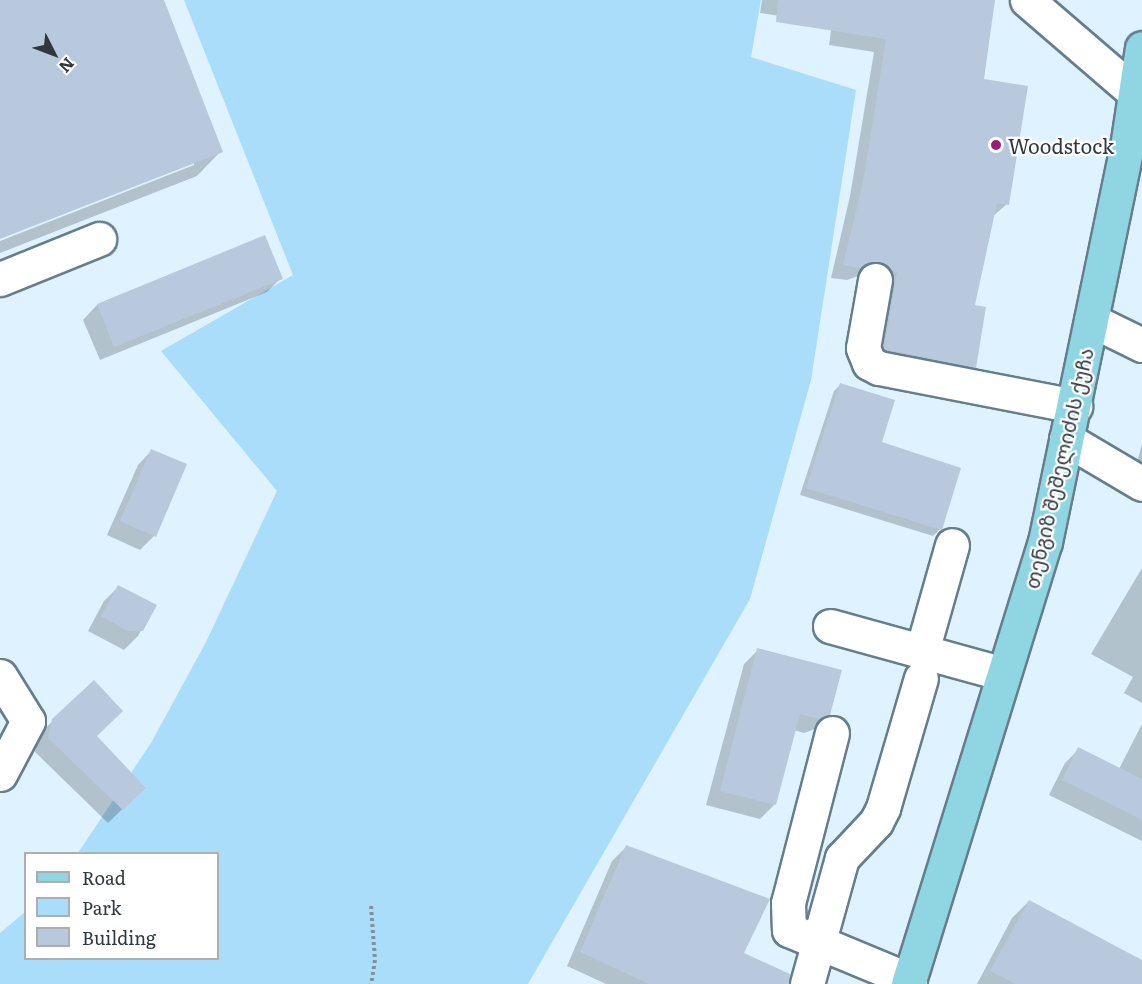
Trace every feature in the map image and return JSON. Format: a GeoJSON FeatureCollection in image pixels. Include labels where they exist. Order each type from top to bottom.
{"type":"FeatureCollection","features":[{"type":"Feature","properties":{"kind":"main road","name":"თენგიზ შეშელიძის ქუჩა"},"geometry":{"type":"LineString","coordinates":[[909,982],[1045,542],[1091,320],[1134,150],[1142,48]]}},
{"type":"Feature","properties":{"kind":"street"},"geometry":{"type":"LineString","coordinates":[[1027,0],[1138,97]]}},
{"type":"Feature","properties":{"kind":"street"},"geometry":{"type":"LineString","coordinates":[[0,279],[99,240]]}},
{"type":"Feature","properties":{"kind":"street"},"geometry":{"type":"LineString","coordinates":[[875,280],[863,348],[869,363],[879,368],[1075,406]]}},
{"type":"Feature","properties":{"kind":"street"},"geometry":{"type":"LineString","coordinates":[[1091,320],[1142,345]]}},
{"type":"Feature","properties":{"kind":"street"},"geometry":{"type":"LineString","coordinates":[[1066,439],[1142,484]]}},
{"type":"Feature","properties":{"kind":"street"},"geometry":{"type":"LineString","coordinates":[[807,984],[820,946],[842,858],[879,815],[952,545]]}},
{"type":"Feature","properties":{"kind":"street"},"geometry":{"type":"LineString","coordinates":[[830,626],[921,665],[1004,674]]}},
{"type":"Feature","properties":{"kind":"street"},"geometry":{"type":"LineString","coordinates":[[0,676],[28,721],[0,774]]}},
{"type":"Feature","properties":{"kind":"street"},"geometry":{"type":"LineString","coordinates":[[832,733],[786,919],[789,930],[820,946],[909,982]]}},
{"type":"Feature","properties":{"kind":"path"},"geometry":{"type":"LineString","coordinates":[[371,906],[375,960],[371,984]]}},
{"type":"Feature","properties":{"kind":"green space"},"geometry":{"type":"Polygon","coordinates":[[[184,0],[761,0],[751,57],[856,90],[811,380],[750,599],[528,984],[0,984],[0,933],[24,913],[24,960],[219,960],[219,852],[79,852],[151,743],[206,642],[277,491],[161,351],[293,275],[184,0]]]}},
{"type":"Feature","properties":{"kind":"building"},"geometry":{"type":"Polygon","coordinates":[[[0,0],[164,0],[223,152],[0,239],[0,0]]]}},
{"type":"Feature","properties":{"kind":"building"},"geometry":{"type":"Polygon","coordinates":[[[778,0],[995,0],[984,79],[1028,86],[1009,205],[997,203],[975,305],[986,307],[976,368],[884,349],[897,273],[878,262],[861,268],[843,265],[863,182],[886,39],[776,22],[778,0]]]}},
{"type":"Feature","properties":{"kind":"building"},"geometry":{"type":"Polygon","coordinates":[[[265,235],[283,279],[114,347],[97,304],[265,235]]]}},
{"type":"Feature","properties":{"kind":"building"},"geometry":{"type":"Polygon","coordinates":[[[840,383],[895,400],[882,442],[961,468],[942,530],[806,488],[840,383]]]}},
{"type":"Feature","properties":{"kind":"building"},"geometry":{"type":"Polygon","coordinates":[[[151,449],[187,464],[156,537],[120,521],[151,449]]]}},
{"type":"Feature","properties":{"kind":"building"},"geometry":{"type":"Polygon","coordinates":[[[118,585],[157,605],[143,631],[128,631],[101,616],[118,585]]]}},
{"type":"Feature","properties":{"kind":"building"},"geometry":{"type":"Polygon","coordinates":[[[757,648],[842,670],[830,715],[819,719],[800,714],[776,805],[720,791],[757,648]]]}},
{"type":"Feature","properties":{"kind":"building"},"geometry":{"type":"Polygon","coordinates":[[[94,680],[123,711],[97,736],[146,788],[123,810],[48,738],[52,719],[94,680]]]}},
{"type":"Feature","properties":{"kind":"building"},"geometry":{"type":"Polygon","coordinates":[[[1078,747],[1142,779],[1142,820],[1062,780],[1078,747]]]}},
{"type":"Feature","properties":{"kind":"building"},"geometry":{"type":"Polygon","coordinates":[[[626,845],[770,899],[744,953],[790,974],[789,984],[649,984],[580,952],[626,845]]]}},
{"type":"Feature","properties":{"kind":"building"},"geometry":{"type":"Polygon","coordinates":[[[1029,900],[1142,960],[1142,984],[1016,984],[990,971],[1029,900]]]}},
{"type":"Feature","properties":{"kind":"place","name":"Woodstock"},"geometry":{"type":"Point","coordinates":[996,145]}}]}
